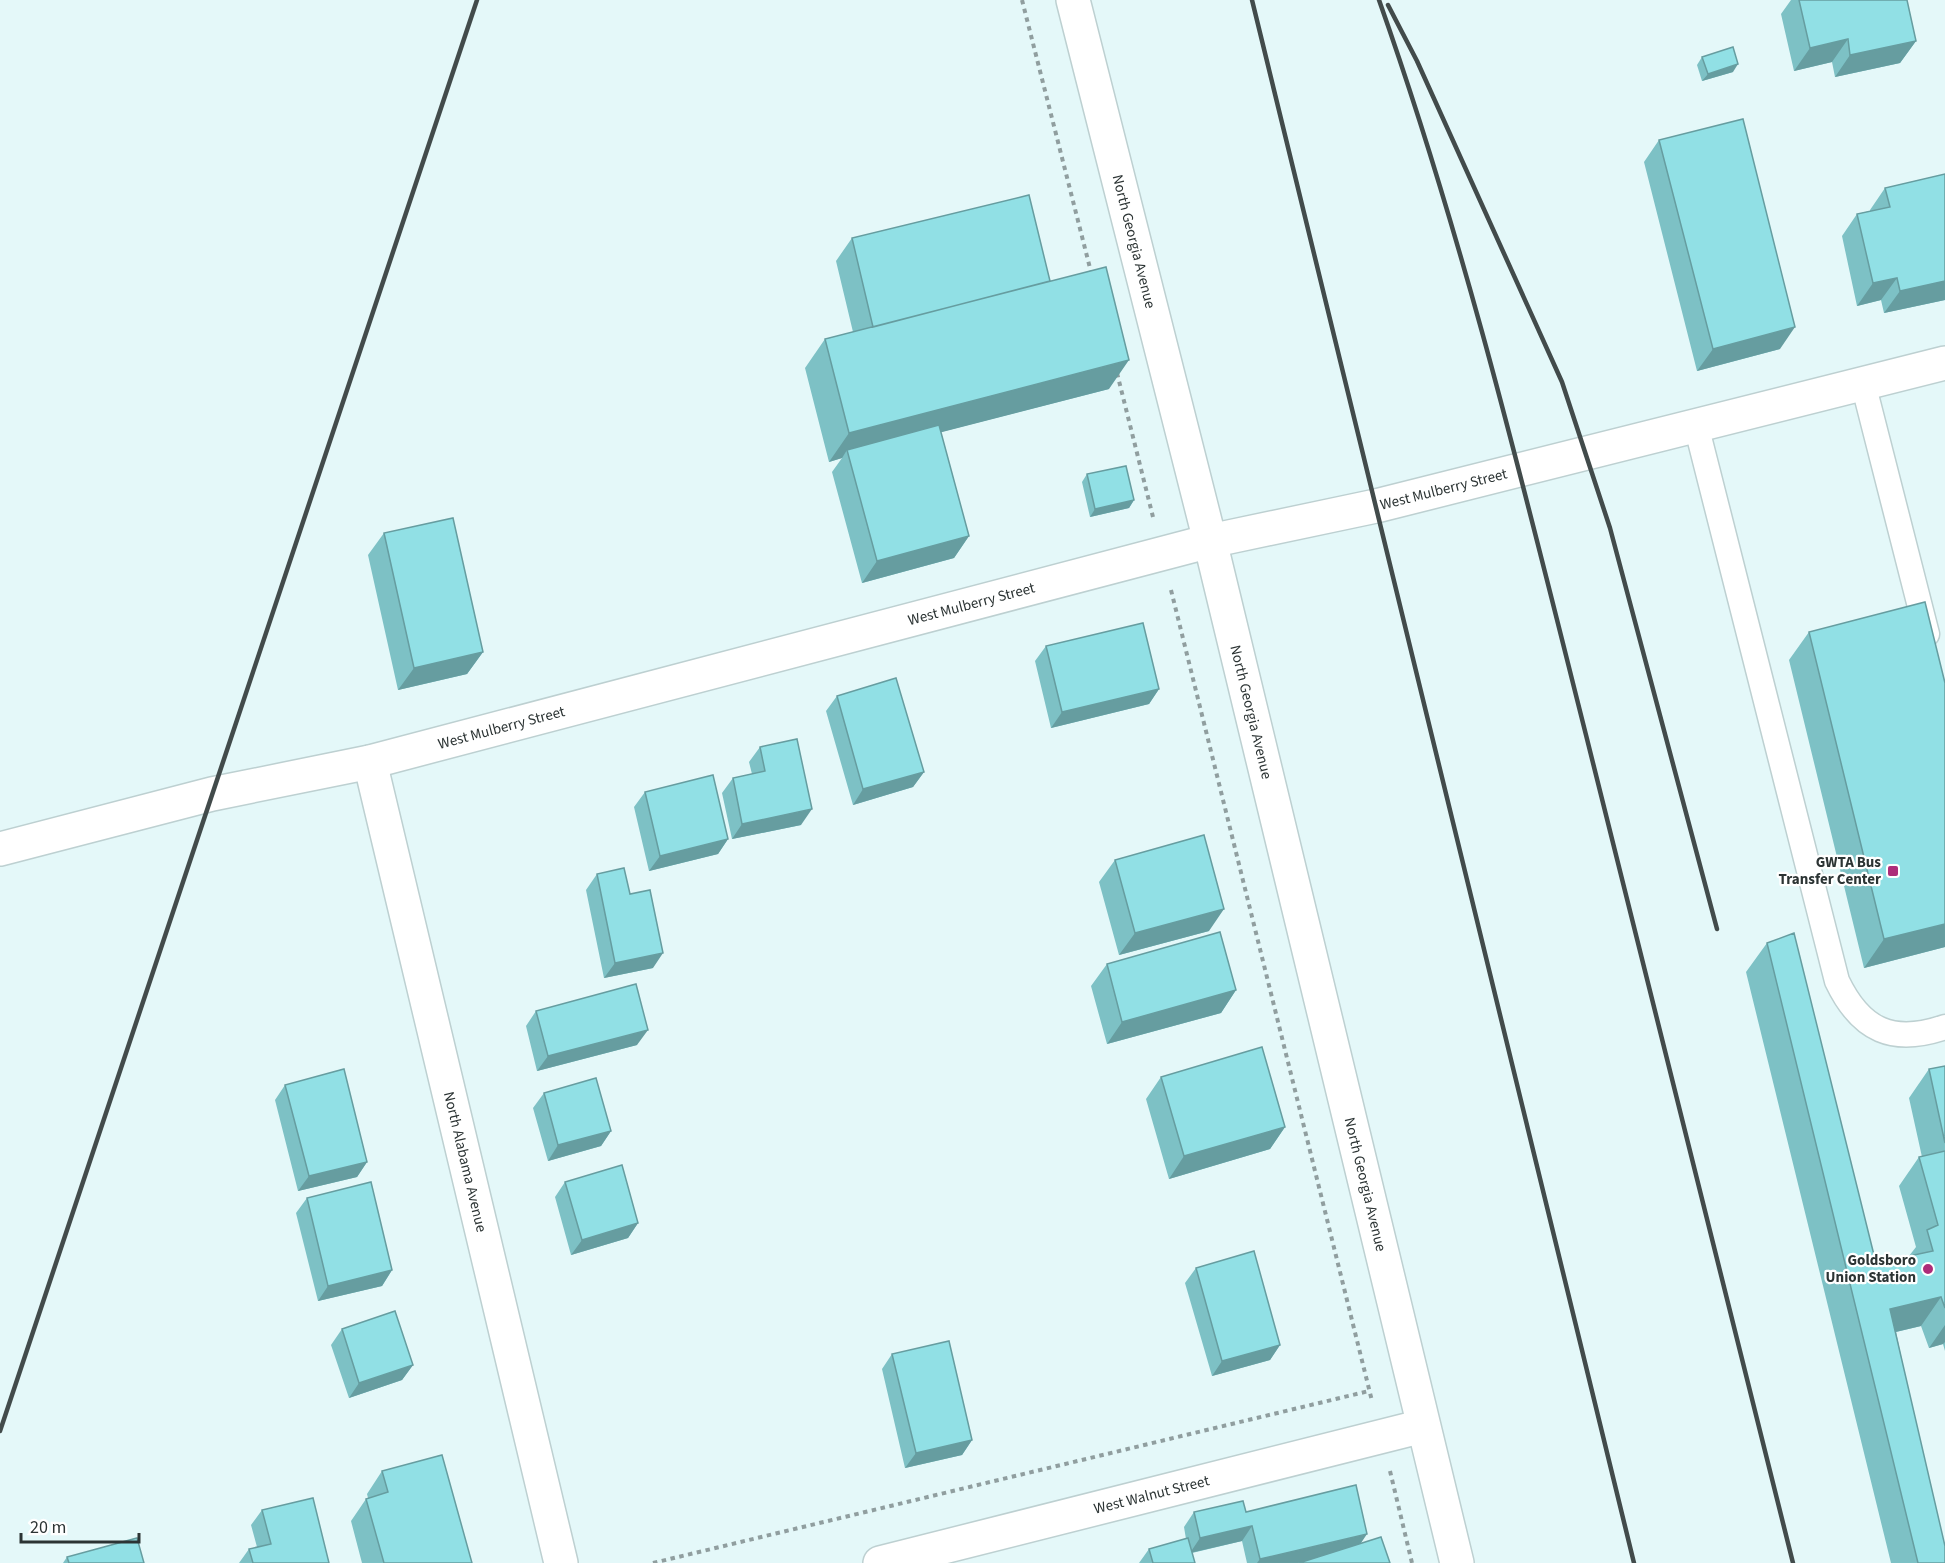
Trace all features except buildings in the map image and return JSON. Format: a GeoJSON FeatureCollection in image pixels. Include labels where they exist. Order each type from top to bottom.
{"type":"FeatureCollection","features":[{"type":"Feature","properties":{"kind":"street","name":"North Georgia Avenue"},"geometry":{"type":"LineString","coordinates":[[1073,0],[1210,541],[1457,1563]]}},
{"type":"Feature","properties":{"kind":"street","name":"West Mulberry Street"},"geometry":{"type":"LineString","coordinates":[[0,849],[212,794],[370,762],[1210,541],[1376,506],[1945,363]]}},
{"type":"Feature","properties":{"kind":"street","name":"North Alabama Avenue"},"geometry":{"type":"LineString","coordinates":[[370,762],[561,1563]]}},
{"type":"Feature","properties":{"kind":"street","name":"West Walnut Street"},"geometry":{"type":"LineString","coordinates":[[880,1563],[1423,1426]]}},
{"type":"Feature","properties":{"kind":"lane"},"geometry":{"type":"LineString","coordinates":[[1863,383],[1931,651]]}},
{"type":"Feature","properties":{"kind":"lane"},"geometry":{"type":"LineString","coordinates":[[1696,425],[1837,981],[1846,1000],[1859,1016],[1876,1028],[1895,1034],[1911,1035],[1945,1027]]}},
{"type":"Feature","properties":{"kind":"path"},"geometry":{"type":"LineString","coordinates":[[1022,0],[1092,276]]}},
{"type":"Feature","properties":{"kind":"path"},"geometry":{"type":"LineString","coordinates":[[1116,369],[1156,528]]}},
{"type":"Feature","properties":{"kind":"path"},"geometry":{"type":"LineString","coordinates":[[1168,581],[1373,1407]]}},
{"type":"Feature","properties":{"kind":"path"},"geometry":{"type":"LineString","coordinates":[[653,1563],[1369,1391]]}},
{"type":"Feature","properties":{"kind":"path"},"geometry":{"type":"LineString","coordinates":[[1390,1470],[1412,1563]]}},
{"type":"Feature","properties":{"kind":"railway"},"geometry":{"type":"LineString","coordinates":[[0,1431],[477,0]]}},
{"type":"Feature","properties":{"kind":"railway"},"geometry":{"type":"LineString","coordinates":[[1252,0],[1634,1563]]}},
{"type":"Feature","properties":{"kind":"railway"},"geometry":{"type":"LineString","coordinates":[[1379,0],[1410,90],[1466,273],[1516,458],[1793,1563]]}},
{"type":"Feature","properties":{"kind":"railway"},"geometry":{"type":"LineString","coordinates":[[1388,5],[1417,61],[1562,382],[1610,528],[1717,929]]}},
{"type":"Feature","properties":{"kind":"place","name":"GWTA Bus Transfer Center"},"geometry":{"type":"Point","coordinates":[1893,871]}},
{"type":"Feature","properties":{"kind":"place","name":"Goldsboro Union Station"},"geometry":{"type":"Point","coordinates":[1928,1269]}}]}
